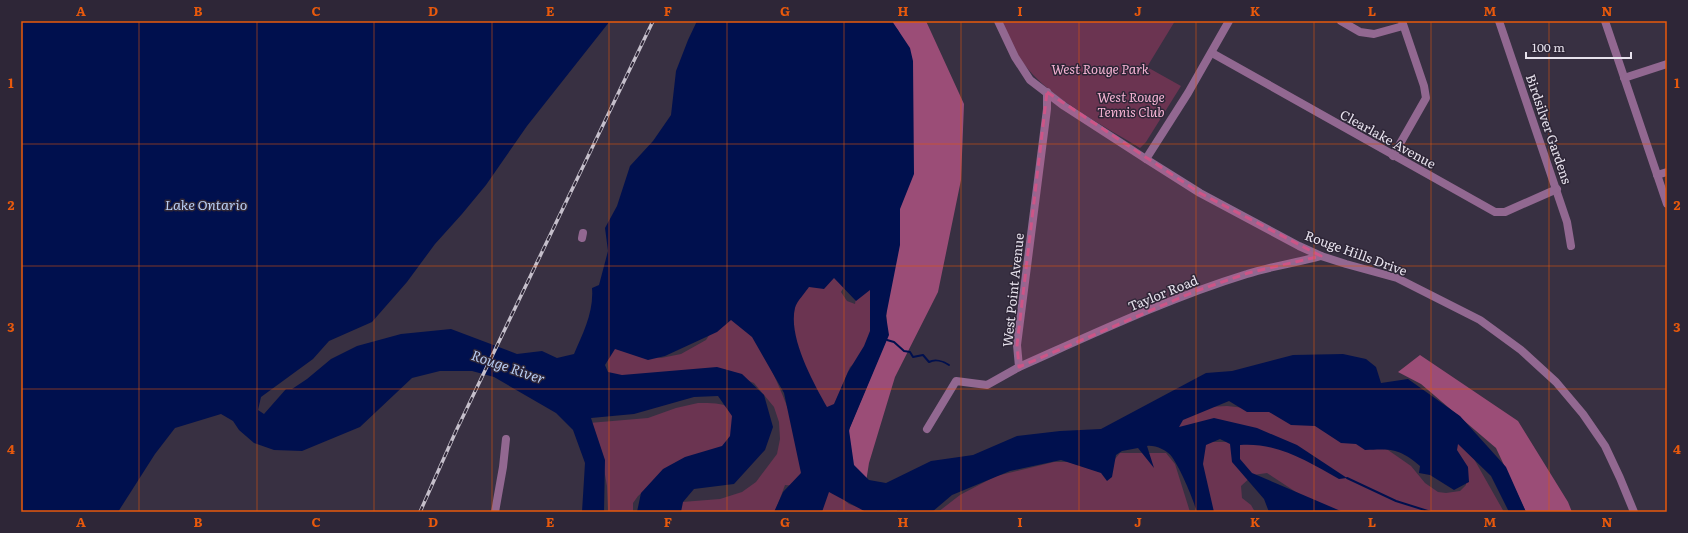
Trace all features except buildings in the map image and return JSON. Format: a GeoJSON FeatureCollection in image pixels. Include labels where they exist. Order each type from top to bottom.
{"type":"FeatureCollection","features":[{"type":"Feature","properties":{"kind":"street","name":"Rouge Hills Drive"},"geometry":{"type":"LineString","coordinates":[[998,21],[1015,57],[1030,80],[1064,106],[1146,160],[1200,193],[1299,246],[1321,256],[1397,278],[1480,320],[1521,350],[1556,382],[1583,414],[1605,446],[1634,512]]}},
{"type":"Feature","properties":{"kind":"street"},"geometry":{"type":"LineString","coordinates":[[1146,160],[1212,53],[1229,21]]}},
{"type":"Feature","properties":{"kind":"street"},"geometry":{"type":"LineString","coordinates":[[1341,21],[1360,32],[1374,34],[1402,23],[1424,86],[1426,98],[1393,156]]}},
{"type":"Feature","properties":{"kind":"street","name":"Birdsilver Gardens"},"geometry":{"type":"LineString","coordinates":[[1499,21],[1557,189],[1567,222],[1571,246]]}},
{"type":"Feature","properties":{"kind":"street"},"geometry":{"type":"LineString","coordinates":[[1605,21],[1667,204]]}},
{"type":"Feature","properties":{"kind":"street","name":"Clearlake Avenue"},"geometry":{"type":"LineString","coordinates":[[1212,53],[1495,212],[1505,212],[1557,189]]}},
{"type":"Feature","properties":{"kind":"street"},"geometry":{"type":"LineString","coordinates":[[1624,78],[1667,64]]}},
{"type":"Feature","properties":{"kind":"street","name":"West Point Avenue"},"geometry":{"type":"LineString","coordinates":[[1019,368],[1017,345],[1047,109],[1047,92]]}},
{"type":"Feature","properties":{"kind":"street"},"geometry":{"type":"LineString","coordinates":[[1657,175],[1667,172]]}},
{"type":"Feature","properties":{"kind":"street","name":"Taylor Road"},"geometry":{"type":"LineString","coordinates":[[1019,368],[1096,333],[1196,292],[1248,273],[1321,256]]}},
{"type":"Feature","properties":{"kind":"street"},"geometry":{"type":"LineString","coordinates":[[927,429],[956,381],[987,385],[1019,368]]}},
{"type":"Feature","properties":{"kind":"street"},"geometry":{"type":"LineString","coordinates":[[495,512],[503,467],[506,439]]}},
{"type":"Feature","properties":{"kind":"highlighted area"},"geometry":{"type":"Polygon","coordinates":[[[1047,92],[1200,193],[1321,256],[1248,273],[1196,291],[1019,367],[1017,345],[1047,92]]]}},
{"type":"Feature","properties":{"kind":"green space","name":"West Rouge Park"},"geometry":{"type":"Polygon","coordinates":[[[1002,21],[1175,21],[1147,67],[1181,86],[1146,142],[1140,148],[1081,112],[1039,81],[1020,58],[1002,21]]]}},
{"type":"Feature","properties":{"kind":"green space"},"geometry":{"type":"Polygon","coordinates":[[[871,213],[876,287],[870,312],[870,343],[866,353],[850,367],[829,417],[790,342],[791,252],[847,282],[841,292],[847,301],[855,304],[871,213]]]}},
{"type":"Feature","properties":{"kind":"green space"},"geometry":{"type":"Polygon","coordinates":[[[723,314],[736,319],[750,328],[783,396],[797,437],[801,457],[801,474],[796,486],[785,485],[775,512],[680,512],[682,502],[720,499],[742,492],[756,482],[777,454],[780,439],[779,422],[774,407],[754,383],[739,377],[609,379],[607,351],[610,342],[631,353],[661,358],[681,354],[706,340],[723,314]]]}},
{"type":"Feature","properties":{"kind":"green space"},"geometry":{"type":"Polygon","coordinates":[[[698,403],[719,404],[730,409],[733,421],[732,442],[664,474],[638,496],[633,503],[633,512],[608,512],[607,486],[600,447],[589,423],[648,418],[676,408],[698,403]]]}},
{"type":"Feature","properties":{"kind":"green space"},"geometry":{"type":"Polygon","coordinates":[[[1227,406],[1245,408],[1272,407],[1360,443],[1388,450],[1411,466],[1425,483],[1438,492],[1446,493],[1460,491],[1466,485],[1466,478],[1442,425],[1474,459],[1504,512],[1335,512],[1302,496],[1267,473],[1253,475],[1241,486],[1242,498],[1251,505],[1255,512],[1213,512],[1196,457],[1201,442],[1248,442],[1179,432],[1169,424],[1209,407],[1227,406]]]}},
{"type":"Feature","properties":{"kind":"green space"},"geometry":{"type":"Polygon","coordinates":[[[1120,453],[1166,453],[1175,464],[1190,512],[938,512],[960,495],[996,476],[1054,462],[1069,462],[1103,473],[1120,453]]]}},
{"type":"Feature","properties":{"kind":"green space"},"geometry":{"type":"Polygon","coordinates":[[[827,491],[834,491],[849,504],[871,512],[814,512],[827,491]]]}},
{"type":"Feature","properties":{"kind":"shaded area"},"geometry":{"type":"Polygon","coordinates":[[[890,21],[926,21],[964,104],[961,180],[938,292],[895,377],[869,463],[866,482],[849,469],[845,449],[850,427],[887,338],[886,302],[907,48],[898,30],[890,21]]]}},
{"type":"Feature","properties":{"kind":"shaded area"},"geometry":{"type":"Polygon","coordinates":[[[1420,355],[1518,421],[1568,502],[1572,512],[1526,512],[1496,448],[1421,384],[1398,372],[1420,355]]]}},
{"type":"Feature","properties":{"kind":"water"},"geometry":{"type":"Polygon","coordinates":[[[21,21],[610,21],[527,126],[486,185],[435,244],[407,282],[372,322],[329,341],[313,359],[261,397],[258,410],[264,414],[286,389],[292,389],[307,379],[331,359],[357,346],[401,334],[451,329],[517,354],[542,351],[557,358],[574,354],[590,314],[592,288],[599,285],[608,251],[605,228],[617,206],[630,166],[653,141],[671,115],[676,71],[697,21],[892,21],[910,48],[913,61],[914,174],[900,209],[900,245],[886,316],[889,335],[849,430],[854,465],[869,480],[886,483],[931,461],[973,455],[1017,436],[1060,431],[1101,429],[1206,373],[1232,371],[1293,355],[1343,354],[1366,359],[1376,367],[1381,383],[1408,379],[1460,416],[1506,467],[1526,512],[1509,512],[1491,476],[1458,444],[1457,450],[1468,467],[1469,482],[1454,490],[1430,475],[1419,473],[1420,466],[1413,460],[1400,453],[1388,450],[1365,450],[1356,444],[1341,443],[1315,426],[1291,425],[1269,412],[1247,412],[1229,401],[1183,420],[1179,427],[1214,418],[1257,428],[1297,445],[1347,478],[1339,479],[1292,454],[1267,447],[1240,445],[1240,459],[1252,473],[1343,512],[1269,512],[1264,499],[1232,462],[1230,444],[1220,439],[1206,445],[1203,464],[1214,512],[1197,512],[1186,483],[1170,454],[1157,447],[1147,446],[1154,468],[1138,448],[1122,451],[1116,455],[1112,477],[1107,481],[1101,473],[1061,460],[1010,471],[952,495],[932,512],[897,512],[897,510],[866,512],[829,492],[822,512],[774,512],[783,492],[801,473],[784,393],[752,337],[731,320],[717,332],[665,356],[648,360],[615,349],[605,365],[608,372],[622,375],[717,367],[742,374],[764,395],[773,427],[765,450],[734,484],[694,489],[683,502],[681,512],[637,512],[641,493],[663,469],[685,457],[722,446],[730,436],[732,416],[718,396],[694,397],[634,414],[591,418],[605,460],[604,512],[582,512],[585,463],[573,430],[556,413],[494,377],[472,371],[440,371],[412,378],[360,427],[302,451],[274,450],[254,443],[239,430],[233,421],[221,414],[175,428],[155,454],[118,512],[21,512],[21,21]],[[834,278],[824,289],[809,287],[795,308],[794,320],[798,345],[815,385],[827,407],[834,404],[848,372],[864,346],[870,331],[870,290],[856,301],[834,278]]]}},
{"type":"Feature","properties":{"kind":"waterway"},"geometry":{"type":"LineString","coordinates":[[887,340],[894,342],[904,351],[910,352],[913,357],[923,355],[929,362],[939,361],[949,365]]}},
{"type":"Feature","properties":{"kind":"waterway"},"geometry":{"type":"LineString","coordinates":[[1347,478],[1396,501],[1431,512]]}},
{"type":"Feature","properties":{"kind":"railway"},"geometry":{"type":"LineString","coordinates":[[420,512],[456,431],[653,21]]}},
{"type":"Feature","properties":{"kind":"park label","name":"West Rouge Tennis Club"},"geometry":{"type":"Point","coordinates":[1131,104]}},
{"type":"Feature","properties":{"kind":"water label","name":"Lake Ontario"},"geometry":{"type":"Point","coordinates":[206,205]}},
{"type":"Feature","properties":{"kind":"water label","name":"Rouge River"},"geometry":{"type":"Point","coordinates":[508,367]}}]}
